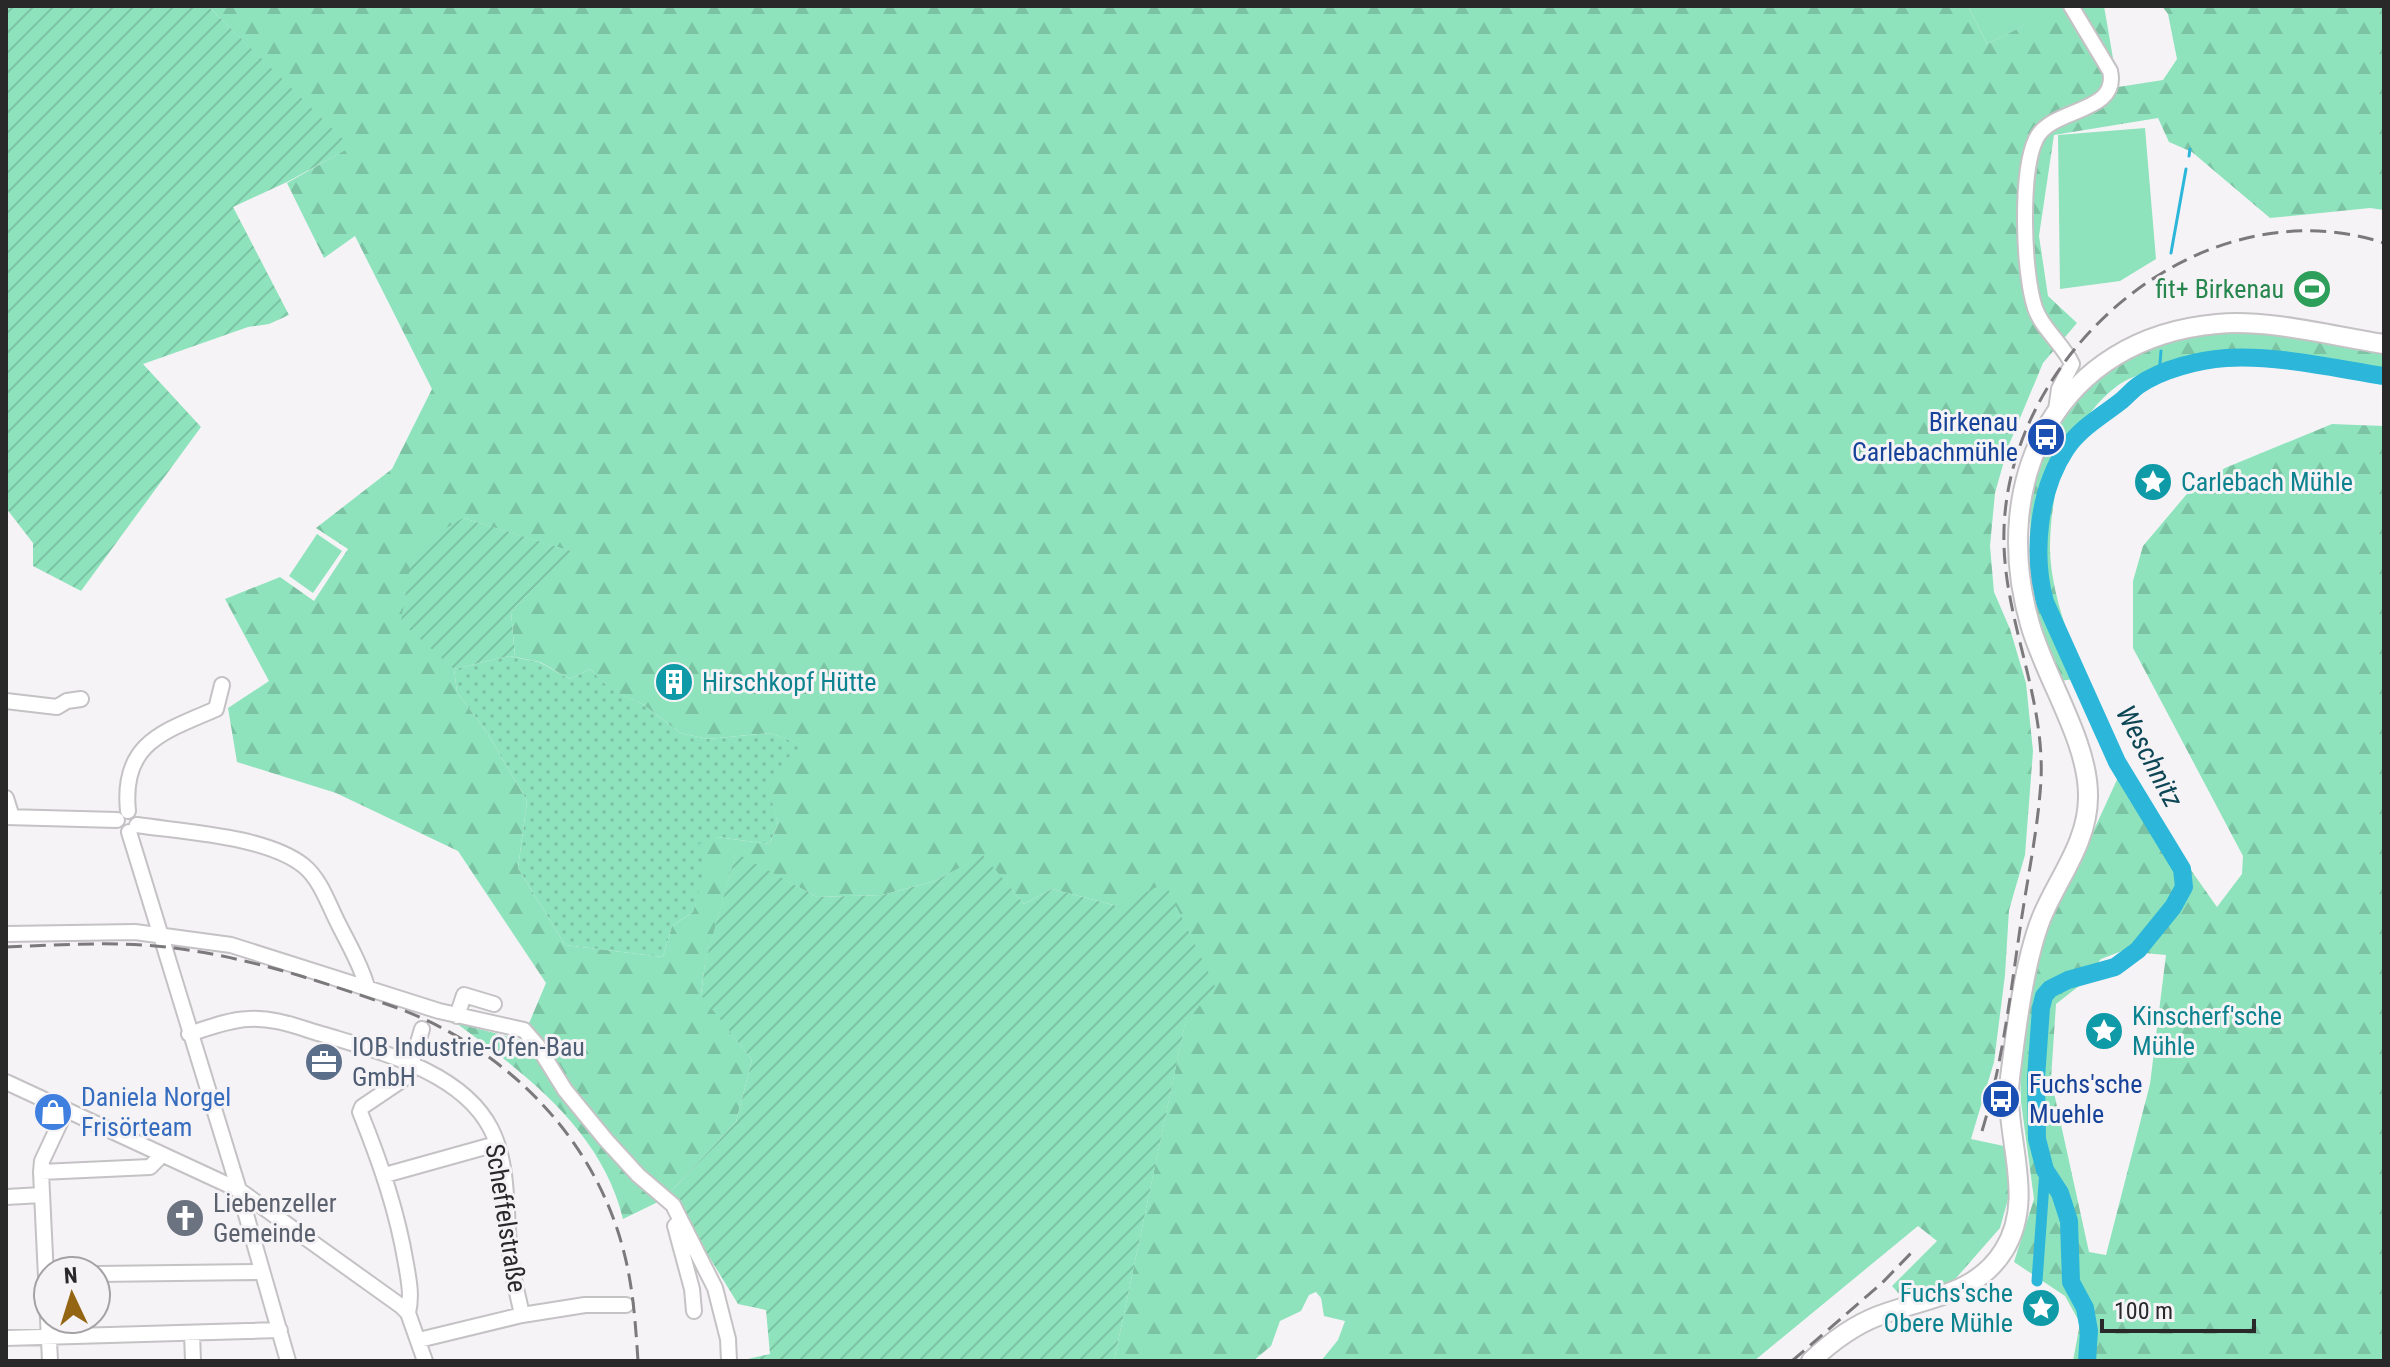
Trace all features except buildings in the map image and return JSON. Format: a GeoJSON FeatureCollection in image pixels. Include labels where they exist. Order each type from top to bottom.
{"type":"FeatureCollection","features":[{"type":"Feature","properties":{"kind":"main road"},"geometry":{"type":"LineString","coordinates":[[1811,1361],[1846,1332],[1877,1316],[1951,1294],[1975,1282],[2003,1252],[2018,1212],[2019,1185],[2008,1098],[2024,994],[2041,920],[2083,830],[2088,796],[2084,763],[2039,651],[2020,582],[2018,536],[2025,487],[2038,443],[2056,410],[2083,378],[2101,364],[2156,335],[2220,323],[2278,327],[2384,344]]}},
{"type":"Feature","properties":{"kind":"street"},"geometry":{"type":"LineString","coordinates":[[2056,410],[2059,389],[2072,364],[2035,310],[2026,262],[2028,163],[2037,135],[2057,119],[2102,100],[2110,92],[2113,82],[2110,71],[2071,6]]}},
{"type":"Feature","properties":{"kind":"street"},"geometry":{"type":"LineString","coordinates":[[122,815],[131,766],[139,754],[148,743],[174,726],[216,709],[222,685]]}},
{"type":"Feature","properties":{"kind":"street"},"geometry":{"type":"LineString","coordinates":[[6,701],[57,707],[67,701],[81,699]]}},
{"type":"Feature","properties":{"kind":"street"},"geometry":{"type":"LineString","coordinates":[[6,798],[9,817],[122,815],[137,819],[133,828],[158,934],[239,1190],[288,1361]]}},
{"type":"Feature","properties":{"kind":"street"},"geometry":{"type":"LineString","coordinates":[[133,828],[239,840],[285,855],[305,867],[316,881],[362,970],[367,987]]}},
{"type":"Feature","properties":{"kind":"street"},"geometry":{"type":"LineString","coordinates":[[6,934],[158,934],[231,945],[457,1016],[524,1030],[565,1090],[606,1140],[638,1175],[673,1205],[715,1288],[728,1339],[729,1361]]}},
{"type":"Feature","properties":{"kind":"street"},"geometry":{"type":"LineString","coordinates":[[457,1016],[464,995],[494,1004]]}},
{"type":"Feature","properties":{"kind":"street","name":"Scheffelstraße"},"geometry":{"type":"LineString","coordinates":[[189,1034],[233,1021],[273,1020],[399,1057],[430,1072],[461,1094],[481,1113],[492,1130],[496,1144],[503,1178],[510,1257],[522,1315]]}},
{"type":"Feature","properties":{"kind":"street"},"geometry":{"type":"LineString","coordinates":[[408,1313],[412,1299],[400,1227],[385,1175],[360,1112],[362,1107],[408,1076],[422,1029]]}},
{"type":"Feature","properties":{"kind":"street"},"geometry":{"type":"LineString","coordinates":[[6,1082],[239,1190],[401,1306],[408,1313],[425,1361]]}},
{"type":"Feature","properties":{"kind":"street"},"geometry":{"type":"LineString","coordinates":[[46,1255],[42,1161],[66,1110]]}},
{"type":"Feature","properties":{"kind":"street"},"geometry":{"type":"LineString","coordinates":[[385,1175],[496,1144]]}},
{"type":"Feature","properties":{"kind":"street"},"geometry":{"type":"LineString","coordinates":[[41,1172],[150,1167],[162,1155]]}},
{"type":"Feature","properties":{"kind":"street"},"geometry":{"type":"LineString","coordinates":[[6,1197],[42,1195]]}},
{"type":"Feature","properties":{"kind":"street"},"geometry":{"type":"LineString","coordinates":[[679,1220],[675,1226],[692,1289],[694,1311]]}},
{"type":"Feature","properties":{"kind":"street"},"geometry":{"type":"LineString","coordinates":[[112,1274],[262,1272]]}},
{"type":"Feature","properties":{"kind":"street"},"geometry":{"type":"LineString","coordinates":[[419,1340],[522,1315],[585,1305],[626,1305]]}},
{"type":"Feature","properties":{"kind":"street"},"geometry":{"type":"LineString","coordinates":[[6,1338],[280,1330]]}},
{"type":"Feature","properties":{"kind":"street"},"geometry":{"type":"LineString","coordinates":[[192,1333],[193,1361]]}},
{"type":"Feature","properties":{"kind":"street"},"geometry":{"type":"LineString","coordinates":[[49,1337],[50,1361]]}},
{"type":"Feature","properties":{"kind":"green space"},"geometry":{"type":"Polygon","coordinates":[[[6,6],[208,6],[351,147],[233,207],[289,315],[143,364],[201,427],[81,591],[33,566],[33,543],[6,508],[6,6]]]}},
{"type":"Feature","properties":{"kind":"green space"},"geometry":{"type":"Polygon","coordinates":[[[208,6],[1968,6],[1987,44],[2062,6],[2104,6],[2118,87],[2163,80],[2177,59],[2168,14],[2162,6],[2384,6],[2384,210],[2370,208],[2270,218],[2192,152],[2169,142],[2158,118],[2054,135],[2039,236],[2048,296],[2077,323],[2043,363],[2008,447],[1995,493],[1990,546],[1994,592],[2010,629],[2026,683],[2033,751],[2025,855],[2009,910],[2005,975],[1994,1062],[1971,1139],[2004,1146],[2010,1192],[2000,1228],[1950,1285],[1900,1295],[1892,1286],[1937,1241],[1918,1226],[1754,1361],[1321,1361],[1338,1340],[1345,1321],[1324,1316],[1321,1298],[1316,1292],[1309,1295],[1301,1311],[1280,1321],[1271,1346],[1253,1361],[1114,1361],[1185,1023],[1214,986],[1117,906],[1052,889],[1024,904],[983,856],[935,881],[882,895],[817,897],[736,854],[705,964],[701,994],[752,1060],[736,1122],[664,1199],[623,1219],[613,1187],[598,1158],[558,1107],[509,1063],[456,1023],[522,1040],[546,983],[458,851],[336,793],[237,762],[228,708],[269,681],[225,599],[280,577],[314,601],[348,549],[316,528],[392,469],[432,389],[355,236],[324,258],[287,183],[350,147],[208,6]],[[463,518],[454,669],[457,692],[488,734],[527,801],[518,868],[565,945],[663,957],[672,926],[693,912],[705,870],[699,844],[717,837],[769,844],[778,825],[769,790],[783,762],[802,745],[770,733],[708,739],[680,733],[644,705],[610,689],[590,669],[570,679],[540,662],[515,657],[511,611],[570,551],[463,518]]]}},
{"type":"Feature","properties":{"kind":"green space"},"geometry":{"type":"Polygon","coordinates":[[[1968,6],[2061,6],[2062,7],[1987,44],[1968,6]]]}},
{"type":"Feature","properties":{"kind":"green space"},"geometry":{"type":"Polygon","coordinates":[[[2145,128],[2156,259],[2120,281],[2060,289],[2058,135],[2145,128]]]}},
{"type":"Feature","properties":{"kind":"green space"},"geometry":{"type":"Polygon","coordinates":[[[2219,331],[2265,333],[2384,351],[2384,384],[2277,361],[2217,360],[2151,371],[2117,386],[2100,401],[2074,438],[2058,481],[2054,504],[2051,565],[2062,614],[2083,678],[2059,681],[2038,625],[2031,593],[2030,495],[2035,471],[2065,408],[2097,377],[2136,353],[2171,337],[2219,331]]]}},
{"type":"Feature","properties":{"kind":"green space"},"geometry":{"type":"Polygon","coordinates":[[[2332,424],[2384,426],[2384,1361],[2073,1361],[2080,1323],[2065,1296],[2014,1262],[2034,1199],[2021,1102],[2020,1067],[2039,951],[2052,913],[2121,771],[2217,907],[2242,874],[2243,856],[2133,648],[2133,581],[2143,546],[2186,495],[2225,468],[2332,424]],[[2122,951],[2101,959],[2079,986],[2056,1004],[2051,1079],[2089,1252],[2106,1255],[2150,1084],[2166,955],[2122,951]]]}},
{"type":"Feature","properties":{"kind":"green space"},"geometry":{"type":"Polygon","coordinates":[[[463,518],[571,551],[511,611],[515,657],[454,669],[401,622],[413,548],[463,518]]]}},
{"type":"Feature","properties":{"kind":"green space"},"geometry":{"type":"Polygon","coordinates":[[[317,534],[342,551],[313,593],[289,576],[317,534]]]}},
{"type":"Feature","properties":{"kind":"green space"},"geometry":{"type":"Polygon","coordinates":[[[509,656],[539,662],[570,679],[590,669],[611,689],[644,705],[680,733],[708,739],[770,733],[803,745],[770,790],[778,825],[769,844],[717,837],[693,912],[672,926],[663,957],[565,945],[518,868],[527,801],[488,734],[457,692],[454,669],[509,656]]]}},
{"type":"Feature","properties":{"kind":"green space"},"geometry":{"type":"Polygon","coordinates":[[[736,853],[817,897],[882,895],[935,881],[983,855],[1024,904],[1052,889],[1117,906],[1165,883],[1215,986],[1185,1024],[1114,1361],[739,1361],[770,1354],[766,1310],[738,1304],[700,1242],[664,1199],[736,1122],[752,1060],[701,995],[705,963],[736,853]]]}},
{"type":"Feature","properties":{"kind":"waterway"},"geometry":{"type":"LineString","coordinates":[[2189,156],[2190,149]]}},
{"type":"Feature","properties":{"kind":"waterway"},"geometry":{"type":"LineString","coordinates":[[2171,253],[2186,169]]}},
{"type":"Feature","properties":{"kind":"waterway"},"geometry":{"type":"LineString","coordinates":[[2159,375],[2161,351]]}},
{"type":"Feature","properties":{"kind":"waterway","name":"Weschnitz"},"geometry":{"type":"LineString","coordinates":[[2087,1361],[2089,1331],[2085,1308],[2071,1282],[2069,1221],[2060,1193],[2045,1170],[2037,1139],[2036,1078],[2041,1008],[2044,996],[2050,989],[2068,980],[2115,967],[2138,950],[2173,907],[2184,887],[2182,869],[2117,762],[2045,602],[2039,544],[2049,484],[2066,449],[2078,435],[2139,385],[2181,366],[2226,358],[2265,358],[2384,376]]}},
{"type":"Feature","properties":{"kind":"waterway"},"geometry":{"type":"LineString","coordinates":[[2037,1281],[2045,1170]]}},
{"type":"Feature","properties":{"kind":"railway"},"geometry":{"type":"LineString","coordinates":[[1982,1131],[2005,1031],[2040,799],[2040,748],[2036,716],[2009,592],[2004,529],[2015,462],[2041,400],[2079,343],[2129,296],[2186,260],[2250,237],[2316,231],[2384,243]]}},
{"type":"Feature","properties":{"kind":"railway"},"geometry":{"type":"LineString","coordinates":[[6,947],[126,944],[226,957],[316,981],[403,1010],[444,1029],[482,1053],[518,1080],[549,1112],[576,1146],[599,1185],[616,1226],[628,1270],[638,1361]]}},
{"type":"Feature","properties":{"kind":"railway"},"geometry":{"type":"LineString","coordinates":[[1792,1361],[1882,1283],[1916,1248]]}},
{"type":"Feature","properties":{"kind":"place","name":"fit+ Birkenau"},"geometry":{"type":"Point","coordinates":[2312,289]}},
{"type":"Feature","properties":{"kind":"place","name":"Birkenau Carlebachmühle"},"geometry":{"type":"Point","coordinates":[2046,437]}},
{"type":"Feature","properties":{"kind":"place","name":"Carlebach Mühle"},"geometry":{"type":"Point","coordinates":[2153,482]}},
{"type":"Feature","properties":{"kind":"place","name":"Hirschkopf Hütte"},"geometry":{"type":"Point","coordinates":[674,682]}},
{"type":"Feature","properties":{"kind":"place","name":"Kinscherf'sche Mühle"},"geometry":{"type":"Point","coordinates":[2104,1031]}},
{"type":"Feature","properties":{"kind":"place","name":"IOB Industrie-Ofen-Bau GmbH"},"geometry":{"type":"Point","coordinates":[324,1062]}},
{"type":"Feature","properties":{"kind":"place","name":"Fuchs'sche Muehle"},"geometry":{"type":"Point","coordinates":[2001,1099]}},
{"type":"Feature","properties":{"kind":"place","name":"Daniela Norgel Frisörteam"},"geometry":{"type":"Point","coordinates":[53,1112]}},
{"type":"Feature","properties":{"kind":"place","name":"Liebenzeller Gemeinde"},"geometry":{"type":"Point","coordinates":[185,1218]}},
{"type":"Feature","properties":{"kind":"place","name":"Fuchs'sche Obere Mühle"},"geometry":{"type":"Point","coordinates":[2041,1308]}}]}
